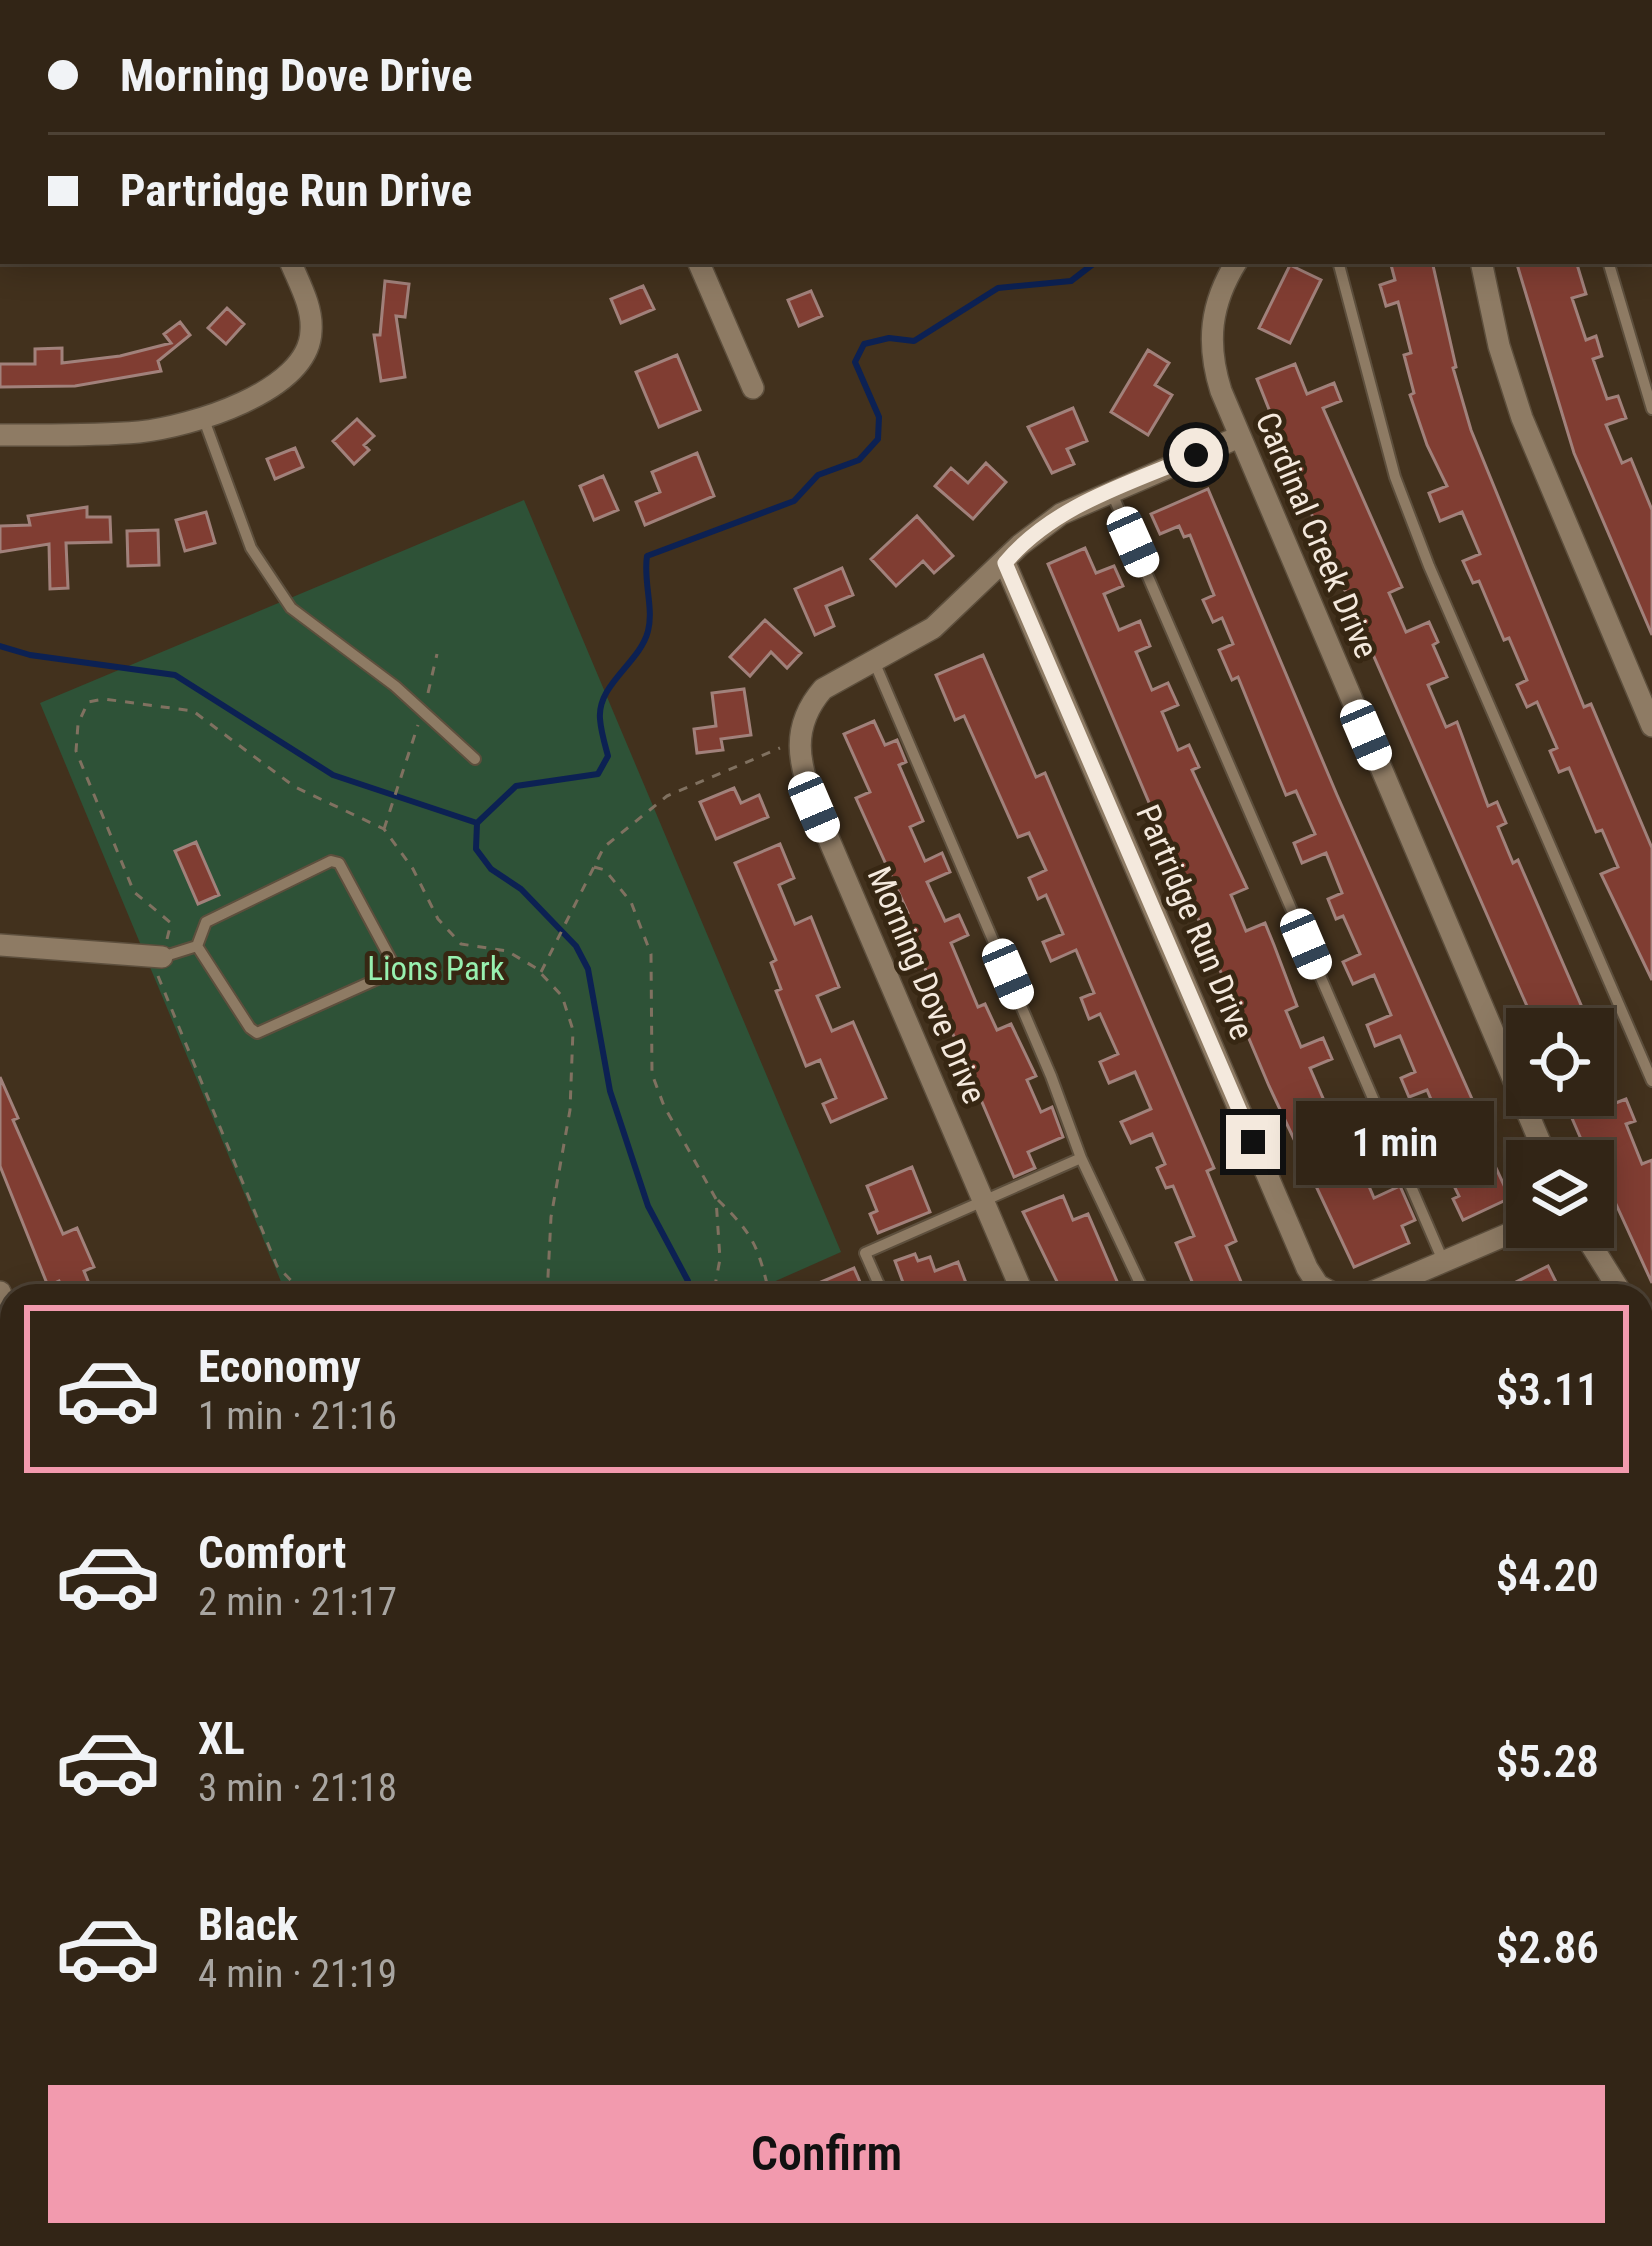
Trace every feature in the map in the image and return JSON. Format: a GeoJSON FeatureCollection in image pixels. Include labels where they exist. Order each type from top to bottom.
{"type":"FeatureCollection","features":[{"type":"Feature","properties":{"kind":"street"},"geometry":{"type":"LineString","coordinates":[[0,435],[139,432],[203,417],[266,391],[302,362],[312,336],[291,264]]}},
{"type":"Feature","properties":{"kind":"street"},"geometry":{"type":"LineString","coordinates":[[699,264],[753,388]]}},
{"type":"Feature","properties":{"kind":"street","name":"Cardinal Creek Drive"},"geometry":{"type":"LineString","coordinates":[[1235,264],[1219,294],[1210,342],[1221,391],[1539,1140]]}},
{"type":"Feature","properties":{"kind":"street"},"geometry":{"type":"LineString","coordinates":[[1481,264],[1522,418],[1652,726]]}},
{"type":"Feature","properties":{"kind":"street"},"geometry":{"type":"LineString","coordinates":[[799,740],[809,704],[823,689],[933,628],[1020,545],[1061,514],[1239,437]]}},
{"type":"Feature","properties":{"kind":"street","name":"Partridge Run Drive"},"geometry":{"type":"LineString","coordinates":[[1005,563],[1317,1284]]}},
{"type":"Feature","properties":{"kind":"street","name":"Morning Dove Drive"},"geometry":{"type":"LineString","coordinates":[[799,740],[802,774],[814,807],[1019,1284]]}},
{"type":"Feature","properties":{"kind":"street"},"geometry":{"type":"LineString","coordinates":[[0,945],[162,957]]}},
{"type":"Feature","properties":{"kind":"street"},"geometry":{"type":"LineString","coordinates":[[1392,1284],[1506,1235]]}},
{"type":"Feature","properties":{"kind":"street"},"geometry":{"type":"LineString","coordinates":[[1593,1248],[1616,1284]]}},
{"type":"Feature","properties":{"kind":"lane"},"geometry":{"type":"LineString","coordinates":[[1339,264],[1395,477],[1429,566],[1652,1081]]}},
{"type":"Feature","properties":{"kind":"lane"},"geometry":{"type":"LineString","coordinates":[[1610,264],[1652,409]]}},
{"type":"Feature","properties":{"kind":"lane"},"geometry":{"type":"LineString","coordinates":[[203,417],[251,548],[291,608],[395,686],[476,759]]}},
{"type":"Feature","properties":{"kind":"lane"},"geometry":{"type":"LineString","coordinates":[[1111,491],[1444,1262]]}},
{"type":"Feature","properties":{"kind":"lane"},"geometry":{"type":"LineString","coordinates":[[874,659],[1052,1076],[1081,1158],[1140,1284]]}},
{"type":"Feature","properties":{"kind":"lane"},"geometry":{"type":"LineString","coordinates":[[332,861],[339,863],[395,968],[257,1033],[197,946],[206,922],[332,861]]}},
{"type":"Feature","properties":{"kind":"lane"},"geometry":{"type":"LineString","coordinates":[[162,957],[197,946]]}},
{"type":"Feature","properties":{"kind":"lane"},"geometry":{"type":"LineString","coordinates":[[879,1284],[865,1253],[1081,1158]]}},
{"type":"Feature","properties":{"kind":"path"},"geometry":{"type":"LineString","coordinates":[[295,1284],[278,1266],[162,957],[171,923],[134,892],[76,751],[78,724],[88,703],[104,699],[193,711],[295,788],[384,829],[413,869],[438,920],[461,944],[507,951],[541,973],[562,996],[574,1030],[570,1110],[551,1217],[548,1284]]}},
{"type":"Feature","properties":{"kind":"path"},"geometry":{"type":"LineString","coordinates":[[541,973],[604,847],[667,796],[799,740]]}},
{"type":"Feature","properties":{"kind":"path"},"geometry":{"type":"LineString","coordinates":[[384,829],[398,783]]}},
{"type":"Feature","properties":{"kind":"path"},"geometry":{"type":"LineString","coordinates":[[594,867],[605,870],[632,902],[651,954],[652,1074],[664,1106],[716,1199],[749,1230],[767,1284]]}},
{"type":"Feature","properties":{"kind":"path"},"geometry":{"type":"LineString","coordinates":[[715,1284],[720,1259],[716,1199]]}},
{"type":"Feature","properties":{"kind":"green space","name":"Lions Park"},"geometry":{"type":"Polygon","coordinates":[[[524,500],[841,1252],[769,1284],[282,1284],[40,703],[524,500]]]}},
{"type":"Feature","properties":{"kind":"building"},"geometry":{"type":"Polygon","coordinates":[[[1391,264],[1433,264],[1471,430],[1584,707],[1591,704],[1652,848],[1652,980],[1601,874],[1618,867],[1602,830],[1596,832],[1569,768],[1559,772],[1550,751],[1557,748],[1537,702],[1527,707],[1517,685],[1527,680],[1509,638],[1504,640],[1479,581],[1473,583],[1463,561],[1480,554],[1462,512],[1440,521],[1429,493],[1447,486],[1410,395],[1414,393],[1404,355],[1411,353],[1398,302],[1386,306],[1380,285],[1395,280],[1391,264]]]}},
{"type":"Feature","properties":{"kind":"building"},"geometry":{"type":"Polygon","coordinates":[[[1517,264],[1577,264],[1586,294],[1572,298],[1586,340],[1596,336],[1602,356],[1593,359],[1607,399],[1618,396],[1626,418],[1606,425],[1622,463],[1631,459],[1652,510],[1652,635],[1574,453],[1517,264]]]}},
{"type":"Feature","properties":{"kind":"building"},"geometry":{"type":"Polygon","coordinates":[[[1290,265],[1321,280],[1290,343],[1259,328],[1290,265]]]}},
{"type":"Feature","properties":{"kind":"building"},"geometry":{"type":"Polygon","coordinates":[[[385,281],[409,284],[405,317],[396,316],[405,377],[381,381],[374,335],[380,335],[385,281]]]}},
{"type":"Feature","properties":{"kind":"building"},"geometry":{"type":"Polygon","coordinates":[[[643,286],[654,309],[621,323],[611,299],[643,286]]]}},
{"type":"Feature","properties":{"kind":"building"},"geometry":{"type":"Polygon","coordinates":[[[811,291],[822,316],[799,326],[788,300],[811,291]]]}},
{"type":"Feature","properties":{"kind":"building"},"geometry":{"type":"Polygon","coordinates":[[[227,308],[244,324],[226,344],[208,328],[227,308]]]}},
{"type":"Feature","properties":{"kind":"building"},"geometry":{"type":"Polygon","coordinates":[[[180,322],[190,335],[158,361],[161,371],[75,386],[0,387],[0,364],[35,364],[35,349],[62,348],[62,363],[120,356],[171,343],[164,334],[180,322]]]}},
{"type":"Feature","properties":{"kind":"building"},"geometry":{"type":"Polygon","coordinates":[[[1148,350],[1169,363],[1155,385],[1172,395],[1148,435],[1111,412],[1148,350]]]}},
{"type":"Feature","properties":{"kind":"building"},"geometry":{"type":"Polygon","coordinates":[[[677,355],[700,410],[659,427],[636,372],[677,355]]]}},
{"type":"Feature","properties":{"kind":"building"},"geometry":{"type":"Polygon","coordinates":[[[1295,364],[1307,394],[1334,383],[1341,401],[1323,408],[1402,587],[1389,593],[1406,632],[1429,622],[1447,677],[1428,685],[1446,727],[1457,722],[1488,806],[1497,802],[1506,823],[1498,827],[1513,863],[1518,860],[1581,1005],[1528,1008],[1257,379],[1295,364]]]}},
{"type":"Feature","properties":{"kind":"building"},"geometry":{"type":"Polygon","coordinates":[[[1073,408],[1087,441],[1067,449],[1074,464],[1052,473],[1028,427],[1073,408]]]}},
{"type":"Feature","properties":{"kind":"building"},"geometry":{"type":"Polygon","coordinates":[[[357,419],[374,436],[364,445],[369,450],[354,464],[333,441],[357,419]]]}},
{"type":"Feature","properties":{"kind":"building"},"geometry":{"type":"Polygon","coordinates":[[[295,448],[303,467],[275,479],[267,459],[295,448]]]}},
{"type":"Feature","properties":{"kind":"building"},"geometry":{"type":"Polygon","coordinates":[[[697,453],[714,496],[645,525],[636,502],[660,492],[652,472],[697,453]]]}},
{"type":"Feature","properties":{"kind":"building"},"geometry":{"type":"Polygon","coordinates":[[[986,463],[1006,482],[973,519],[935,486],[951,468],[968,483],[986,463]]]}},
{"type":"Feature","properties":{"kind":"building"},"geometry":{"type":"Polygon","coordinates":[[[603,476],[618,510],[594,520],[580,486],[603,476]]]}},
{"type":"Feature","properties":{"kind":"building"},"geometry":{"type":"Polygon","coordinates":[[[1208,489],[1488,1135],[1482,1138],[1506,1189],[1506,1200],[1463,1220],[1453,1199],[1459,1196],[1440,1157],[1433,1160],[1424,1139],[1444,1130],[1427,1090],[1409,1097],[1401,1078],[1415,1072],[1400,1036],[1375,1046],[1367,1025],[1391,1015],[1374,975],[1353,984],[1343,962],[1360,954],[1343,916],[1336,919],[1328,899],[1342,893],[1326,853],[1302,863],[1294,843],[1315,834],[1296,791],[1286,795],[1238,677],[1232,680],[1219,650],[1233,644],[1222,618],[1213,622],[1203,600],[1214,595],[1190,535],[1184,537],[1179,526],[1160,534],[1151,514],[1208,489]]]}},
{"type":"Feature","properties":{"kind":"building"},"geometry":{"type":"Polygon","coordinates":[[[87,507],[87,517],[110,517],[111,542],[66,543],[68,588],[50,589],[49,544],[0,552],[0,526],[30,525],[28,516],[87,507]]]}},
{"type":"Feature","properties":{"kind":"building"},"geometry":{"type":"Polygon","coordinates":[[[206,512],[215,543],[185,551],[176,520],[206,512]]]}},
{"type":"Feature","properties":{"kind":"building"},"geometry":{"type":"Polygon","coordinates":[[[917,516],[953,556],[934,573],[923,561],[896,586],[871,559],[917,516]]]}},
{"type":"Feature","properties":{"kind":"building"},"geometry":{"type":"Polygon","coordinates":[[[158,530],[159,565],[128,566],[127,531],[158,530]]]}},
{"type":"Feature","properties":{"kind":"building"},"geometry":{"type":"Polygon","coordinates":[[[1085,548],[1096,573],[1114,566],[1123,586],[1104,594],[1119,630],[1140,621],[1150,646],[1136,652],[1152,690],[1168,683],[1178,705],[1162,712],[1178,750],[1189,745],[1199,767],[1192,770],[1247,888],[1231,895],[1246,931],[1265,923],[1297,1006],[1286,1011],[1301,1047],[1323,1038],[1332,1059],[1310,1068],[1329,1112],[1346,1105],[1355,1125],[1345,1130],[1374,1198],[1400,1186],[1415,1220],[1402,1226],[1409,1243],[1354,1267],[1269,1086],[1048,564],[1085,548]]]}},
{"type":"Feature","properties":{"kind":"building"},"geometry":{"type":"Polygon","coordinates":[[[842,568],[853,595],[826,606],[834,626],[815,635],[795,589],[842,568]]]}},
{"type":"Feature","properties":{"kind":"building"},"geometry":{"type":"Polygon","coordinates":[[[765,620],[801,653],[787,668],[771,652],[750,676],[730,657],[765,620]]]}},
{"type":"Feature","properties":{"kind":"building"},"geometry":{"type":"Polygon","coordinates":[[[983,655],[1036,777],[1045,773],[1214,1168],[1207,1171],[1236,1241],[1226,1246],[1242,1284],[1193,1284],[1176,1243],[1194,1236],[1173,1186],[1166,1188],[1157,1168],[1165,1164],[1152,1134],[1131,1143],[1121,1122],[1151,1109],[1135,1072],[1109,1083],[1100,1062],[1118,1054],[1100,1014],[1089,1019],[1081,998],[1094,993],[1076,950],[1051,961],[1043,942],[1063,934],[1046,895],[1038,899],[1029,878],[1046,870],[1029,833],[1018,837],[964,716],[955,720],[936,675],[983,655]]]}},
{"type":"Feature","properties":{"kind":"building"},"geometry":{"type":"Polygon","coordinates":[[[744,689],[751,735],[721,739],[723,750],[697,753],[694,729],[716,726],[712,693],[744,689]]]}},
{"type":"Feature","properties":{"kind":"building"},"geometry":{"type":"Polygon","coordinates":[[[874,721],[885,745],[897,740],[906,762],[899,765],[923,821],[910,827],[925,861],[942,853],[950,872],[927,882],[945,921],[959,915],[968,935],[951,943],[978,1007],[985,1004],[997,1030],[1011,1024],[1036,1076],[1027,1080],[1041,1112],[1052,1107],[1063,1137],[1028,1152],[1035,1168],[1014,1177],[926,971],[904,915],[908,913],[856,798],[870,792],[844,734],[874,721]]]}},
{"type":"Feature","properties":{"kind":"building"},"geometry":{"type":"Polygon","coordinates":[[[734,788],[741,803],[759,795],[768,817],[716,839],[700,802],[734,788]]]}},
{"type":"Feature","properties":{"kind":"building"},"geometry":{"type":"Polygon","coordinates":[[[196,842],[219,895],[198,904],[175,851],[196,842]]]}},
{"type":"Feature","properties":{"kind":"building"},"geometry":{"type":"Polygon","coordinates":[[[780,844],[794,878],[779,885],[795,924],[811,917],[839,987],[817,996],[832,1031],[853,1022],[886,1098],[831,1122],[823,1104],[836,1098],[820,1060],[806,1066],[776,991],[781,989],[771,963],[776,960],[735,863],[780,844]]]}},
{"type":"Feature","properties":{"kind":"building"},"geometry":{"type":"Polygon","coordinates":[[[0,1077],[18,1118],[13,1120],[63,1234],[77,1228],[94,1267],[84,1271],[89,1284],[47,1284],[0,1166],[0,1077]]]}},
{"type":"Feature","properties":{"kind":"building"},"geometry":{"type":"Polygon","coordinates":[[[1626,1099],[1635,1121],[1626,1124],[1642,1164],[1652,1160],[1652,1283],[1614,1202],[1614,1140],[1581,1140],[1571,1116],[1614,1116],[1614,1104],[1626,1099]]]}},
{"type":"Feature","properties":{"kind":"building"},"geometry":{"type":"Polygon","coordinates":[[[912,1167],[930,1212],[878,1233],[870,1214],[877,1211],[867,1186],[912,1167]]]}},
{"type":"Feature","properties":{"kind":"building"},"geometry":{"type":"Polygon","coordinates":[[[1063,1196],[1073,1220],[1088,1214],[1118,1284],[1058,1284],[1023,1212],[1063,1196]]]}},
{"type":"Feature","properties":{"kind":"building"},"geometry":{"type":"Polygon","coordinates":[[[915,1254],[918,1261],[930,1257],[935,1271],[958,1262],[966,1284],[904,1284],[895,1261],[915,1254]]]}},
{"type":"Feature","properties":{"kind":"building"},"geometry":{"type":"Polygon","coordinates":[[[1548,1266],[1557,1284],[1512,1284],[1548,1266]]]}},
{"type":"Feature","properties":{"kind":"building"},"geometry":{"type":"Polygon","coordinates":[[[854,1268],[861,1284],[816,1284],[854,1268]]]}},
{"type":"Feature","properties":{"kind":"waterway"},"geometry":{"type":"LineString","coordinates":[[687,1284],[648,1206],[610,1091],[588,969],[576,946],[521,889],[491,869],[476,849],[477,823],[516,786],[598,774],[608,756],[601,706],[648,631],[647,556],[794,501],[818,475],[859,460],[878,439],[879,417],[855,362],[864,344],[889,338],[914,341],[998,288],[1071,281],[1093,264]]}},
{"type":"Feature","properties":{"kind":"waterway"},"geometry":{"type":"LineString","coordinates":[[0,646],[30,655],[175,675],[333,775],[477,823]]}},
{"type":"Feature","properties":{"kind":"route"},"geometry":{"type":"LineString","coordinates":[[1196,455],[1061,514],[1020,545],[1005,563],[1253,1142]]}}]}
